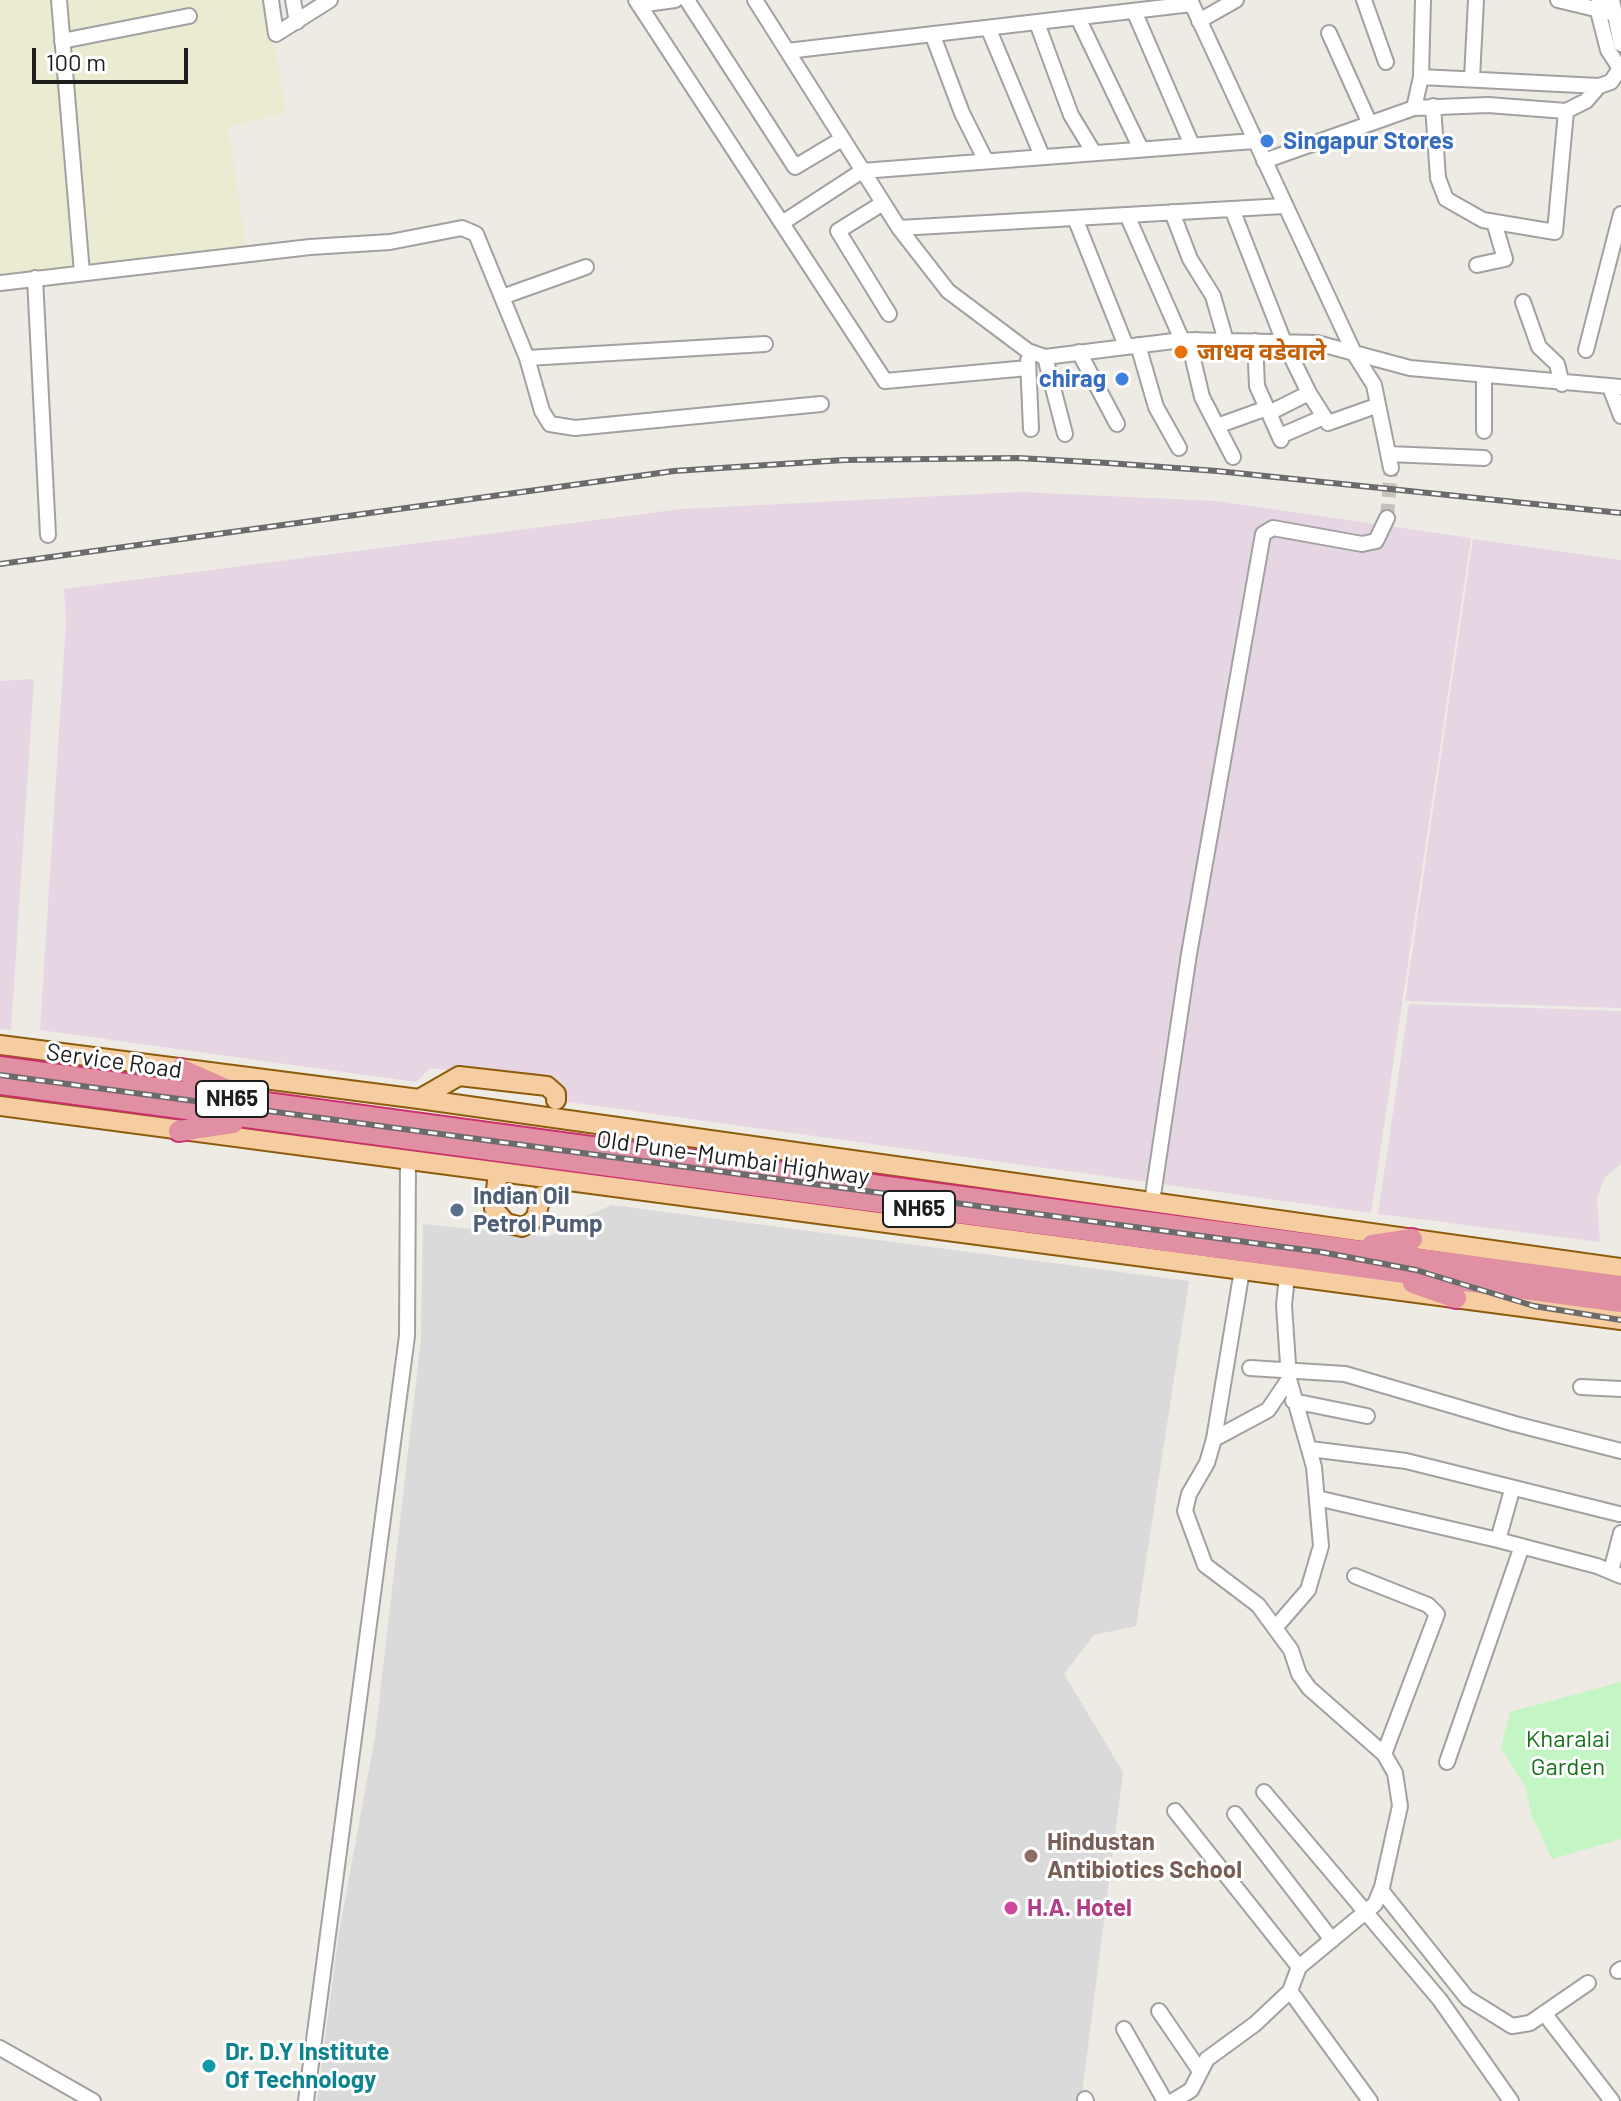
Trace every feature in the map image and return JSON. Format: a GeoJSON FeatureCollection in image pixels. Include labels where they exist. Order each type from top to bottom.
{"type":"FeatureCollection","features":[{"type":"Feature","properties":{"kind":"highway","name":"NH65"},"geometry":{"type":"LineString","coordinates":[[0,1067],[257,1111]]}},
{"type":"Feature","properties":{"kind":"highway"},"geometry":{"type":"LineString","coordinates":[[180,1069],[257,1111]]}},
{"type":"Feature","properties":{"kind":"highway","name":"NH65"},"geometry":{"type":"LineString","coordinates":[[0,1084],[257,1111],[462,1139]]}},
{"type":"Feature","properties":{"kind":"highway"},"geometry":{"type":"LineString","coordinates":[[179,1131],[257,1111]]}},
{"type":"Feature","properties":{"kind":"highway","name":"Old Pune–Mumbai Highway"},"geometry":{"type":"LineString","coordinates":[[462,1139],[1352,1249]]}},
{"type":"Feature","properties":{"kind":"highway","name":"Old Pune–Mumbai Highway"},"geometry":{"type":"LineString","coordinates":[[462,1139],[1380,1271]]}},
{"type":"Feature","properties":{"kind":"highway"},"geometry":{"type":"LineString","coordinates":[[1352,1249],[1412,1239]]}},
{"type":"Feature","properties":{"kind":"highway","name":"NH65"},"geometry":{"type":"LineString","coordinates":[[1352,1249],[1621,1286]]}},
{"type":"Feature","properties":{"kind":"highway"},"geometry":{"type":"LineString","coordinates":[[1380,1271],[1456,1298]]}},
{"type":"Feature","properties":{"kind":"highway","name":"NH65"},"geometry":{"type":"LineString","coordinates":[[1380,1271],[1621,1302]]}},
{"type":"Feature","properties":{"kind":"main road","name":"Service Road"},"geometry":{"type":"LineString","coordinates":[[0,1045],[419,1099],[1621,1268]]}},
{"type":"Feature","properties":{"kind":"main road"},"geometry":{"type":"LineString","coordinates":[[419,1099],[459,1076],[547,1086],[556,1094],[556,1100]]}},
{"type":"Feature","properties":{"kind":"main road"},"geometry":{"type":"LineString","coordinates":[[0,1106],[1621,1320]]}},
{"type":"Feature","properties":{"kind":"main road"},"geometry":{"type":"LineString","coordinates":[[498,1172],[494,1209],[506,1223],[522,1227],[530,1223],[536,1217],[541,1196]]}},
{"type":"Feature","properties":{"kind":"street"},"geometry":{"type":"LineString","coordinates":[[59,0],[82,273]]}},
{"type":"Feature","properties":{"kind":"street"},"geometry":{"type":"LineString","coordinates":[[271,0],[276,34],[330,0]]}},
{"type":"Feature","properties":{"kind":"street"},"geometry":{"type":"LineString","coordinates":[[293,0],[297,22]]}},
{"type":"Feature","properties":{"kind":"street"},"geometry":{"type":"LineString","coordinates":[[637,2],[675,0]]}},
{"type":"Feature","properties":{"kind":"street"},"geometry":{"type":"LineString","coordinates":[[687,0],[795,167],[842,139]]}},
{"type":"Feature","properties":{"kind":"street"},"geometry":{"type":"LineString","coordinates":[[755,0],[899,228],[948,291],[1028,351],[1045,357],[1190,340],[1317,343],[1410,368],[1616,387],[1621,416]]}},
{"type":"Feature","properties":{"kind":"street"},"geometry":{"type":"LineString","coordinates":[[1199,21],[1236,0]]}},
{"type":"Feature","properties":{"kind":"street"},"geometry":{"type":"LineString","coordinates":[[1364,0],[1386,62]]}},
{"type":"Feature","properties":{"kind":"street"},"geometry":{"type":"LineString","coordinates":[[1414,108],[1421,77],[1423,0]]}},
{"type":"Feature","properties":{"kind":"street"},"geometry":{"type":"LineString","coordinates":[[1472,78],[1476,0]]}},
{"type":"Feature","properties":{"kind":"street"},"geometry":{"type":"LineString","coordinates":[[1558,0],[1605,6]]}},
{"type":"Feature","properties":{"kind":"street"},"geometry":{"type":"LineString","coordinates":[[637,2],[885,381],[1028,368]]}},
{"type":"Feature","properties":{"kind":"street"},"geometry":{"type":"LineString","coordinates":[[787,51],[989,30],[1191,2],[1355,355],[1374,385],[1390,461],[1484,458]]}},
{"type":"Feature","properties":{"kind":"street"},"geometry":{"type":"LineString","coordinates":[[1421,77],[1599,86],[1611,82],[1620,69],[1608,50],[1605,6]]}},
{"type":"Feature","properties":{"kind":"street"},"geometry":{"type":"LineString","coordinates":[[1605,6],[1621,44]]}},
{"type":"Feature","properties":{"kind":"street"},"geometry":{"type":"LineString","coordinates":[[1134,11],[1192,145]]}},
{"type":"Feature","properties":{"kind":"street"},"geometry":{"type":"LineString","coordinates":[[62,41],[189,16]]}},
{"type":"Feature","properties":{"kind":"street"},"geometry":{"type":"LineString","coordinates":[[1078,18],[1141,149]]}},
{"type":"Feature","properties":{"kind":"street"},"geometry":{"type":"LineString","coordinates":[[1037,23],[1071,115],[1094,153]]}},
{"type":"Feature","properties":{"kind":"street"},"geometry":{"type":"LineString","coordinates":[[989,30],[1042,156]]}},
{"type":"Feature","properties":{"kind":"street"},"geometry":{"type":"LineString","coordinates":[[1329,33],[1369,122]]}},
{"type":"Feature","properties":{"kind":"street"},"geometry":{"type":"LineString","coordinates":[[933,36],[962,113],[986,161]]}},
{"type":"Feature","properties":{"kind":"street"},"geometry":{"type":"LineString","coordinates":[[1264,161],[1414,108],[1488,105],[1566,111],[1586,101],[1599,86]]}},
{"type":"Feature","properties":{"kind":"street"},"geometry":{"type":"LineString","coordinates":[[1433,106],[1438,178],[1446,199],[1483,220],[1555,232],[1566,111]]}},
{"type":"Feature","properties":{"kind":"street"},"geometry":{"type":"LineString","coordinates":[[782,223],[862,171],[1254,141]]}},
{"type":"Feature","properties":{"kind":"street"},"geometry":{"type":"LineString","coordinates":[[883,203],[838,231],[889,314]]}},
{"type":"Feature","properties":{"kind":"street"},"geometry":{"type":"LineString","coordinates":[[899,228],[1284,206]]}},
{"type":"Feature","properties":{"kind":"street"},"geometry":{"type":"LineString","coordinates":[[1232,209],[1284,342],[1328,423],[1376,406]]}},
{"type":"Feature","properties":{"kind":"street"},"geometry":{"type":"LineString","coordinates":[[1172,212],[1190,259],[1213,296],[1226,341]]}},
{"type":"Feature","properties":{"kind":"street"},"geometry":{"type":"LineString","coordinates":[[1586,350],[1621,214]]}},
{"type":"Feature","properties":{"kind":"street"},"geometry":{"type":"LineString","coordinates":[[1127,215],[1190,340],[1202,397],[1233,457]]}},
{"type":"Feature","properties":{"kind":"street"},"geometry":{"type":"LineString","coordinates":[[1075,218],[1156,407],[1179,448]]}},
{"type":"Feature","properties":{"kind":"street"},"geometry":{"type":"LineString","coordinates":[[1477,265],[1509,266],[1494,222]]}},
{"type":"Feature","properties":{"kind":"street"},"geometry":{"type":"LineString","coordinates":[[0,283],[310,247],[390,242],[462,228],[476,234],[527,358],[546,419],[565,428],[821,404]]}},
{"type":"Feature","properties":{"kind":"street"},"geometry":{"type":"LineString","coordinates":[[502,297],[586,267]]}},
{"type":"Feature","properties":{"kind":"street"},"geometry":{"type":"LineString","coordinates":[[35,278],[48,535]]}},
{"type":"Feature","properties":{"kind":"street"},"geometry":{"type":"LineString","coordinates":[[1523,302],[1539,347],[1557,364],[1562,384]]}},
{"type":"Feature","properties":{"kind":"street"},"geometry":{"type":"LineString","coordinates":[[1255,341],[1257,386],[1280,438],[1324,417]]}},
{"type":"Feature","properties":{"kind":"street"},"geometry":{"type":"LineString","coordinates":[[527,358],[765,344]]}},
{"type":"Feature","properties":{"kind":"street"},"geometry":{"type":"LineString","coordinates":[[1028,351],[1031,429]]}},
{"type":"Feature","properties":{"kind":"street"},"geometry":{"type":"LineString","coordinates":[[1079,352],[1117,424]]}},
{"type":"Feature","properties":{"kind":"street"},"geometry":{"type":"LineString","coordinates":[[1045,357],[1065,434]]}},
{"type":"Feature","properties":{"kind":"street"},"geometry":{"type":"LineString","coordinates":[[1484,376],[1484,431]]}},
{"type":"Feature","properties":{"kind":"street"},"geometry":{"type":"LineString","coordinates":[[1217,426],[1309,393]]}},
{"type":"Feature","properties":{"kind":"street"},"geometry":{"type":"LineString","coordinates":[[1152,1202],[1189,954],[1263,534],[1273,528],[1362,544],[1376,541],[1387,518]]}},
{"type":"Feature","properties":{"kind":"street"},"geometry":{"type":"LineString","coordinates":[[306,2101],[407,1336],[408,1160]]}},
{"type":"Feature","properties":{"kind":"street"},"geometry":{"type":"LineString","coordinates":[[1173,2101],[1191,2090],[1207,2059],[1255,2024],[1290,1991],[1299,1967],[1375,1904],[1400,1806],[1395,1773],[1384,1754],[1309,1688],[1299,1674],[1291,1650],[1258,1605],[1205,1565],[1185,1511],[1189,1494],[1207,1463],[1214,1439],[1242,1270]]}},
{"type":"Feature","properties":{"kind":"street"},"geometry":{"type":"LineString","coordinates":[[1275,1628],[1299,1604],[1315,1574],[1321,1546],[1310,1449],[1293,1401],[1288,1375],[1284,1316],[1287,1276]]}},
{"type":"Feature","properties":{"kind":"street"},"geometry":{"type":"LineString","coordinates":[[1250,1368],[1288,1375],[1345,1374],[1542,1432],[1621,1451]]}},
{"type":"Feature","properties":{"kind":"street"},"geometry":{"type":"LineString","coordinates":[[1214,1439],[1268,1410],[1288,1375]]}},
{"type":"Feature","properties":{"kind":"street"},"geometry":{"type":"LineString","coordinates":[[1581,1387],[1621,1389]]}},
{"type":"Feature","properties":{"kind":"street"},"geometry":{"type":"LineString","coordinates":[[1293,1401],[1367,1416]]}},
{"type":"Feature","properties":{"kind":"street"},"geometry":{"type":"LineString","coordinates":[[1310,1449],[1406,1461],[1512,1490],[1619,1514]]}},
{"type":"Feature","properties":{"kind":"street"},"geometry":{"type":"LineString","coordinates":[[1498,1540],[1512,1490]]}},
{"type":"Feature","properties":{"kind":"street"},"geometry":{"type":"LineString","coordinates":[[1317,1498],[1522,1546],[1616,1573],[1621,1533]]}},
{"type":"Feature","properties":{"kind":"street"},"geometry":{"type":"LineString","coordinates":[[1447,1762],[1522,1546]]}},
{"type":"Feature","properties":{"kind":"street"},"geometry":{"type":"LineString","coordinates":[[1355,1576],[1428,1605],[1437,1614],[1384,1754]]}},
{"type":"Feature","properties":{"kind":"street"},"geometry":{"type":"LineString","coordinates":[[1264,1792],[1455,2019],[1511,2101]]}},
{"type":"Feature","properties":{"kind":"street"},"geometry":{"type":"LineString","coordinates":[[1175,1811],[1299,1967]]}},
{"type":"Feature","properties":{"kind":"street"},"geometry":{"type":"LineString","coordinates":[[1235,1814],[1332,1940]]}},
{"type":"Feature","properties":{"kind":"street"},"geometry":{"type":"LineString","coordinates":[[1381,1890],[1445,1975],[1475,2005],[1518,2027],[1588,1983]]}},
{"type":"Feature","properties":{"kind":"street"},"geometry":{"type":"LineString","coordinates":[[1290,1991],[1370,2101]]}},
{"type":"Feature","properties":{"kind":"street"},"geometry":{"type":"LineString","coordinates":[[1159,2011],[1200,2071]]}},
{"type":"Feature","properties":{"kind":"street"},"geometry":{"type":"LineString","coordinates":[[1544,2013],[1612,2101]]}},
{"type":"Feature","properties":{"kind":"street"},"geometry":{"type":"LineString","coordinates":[[1124,2029],[1165,2101]]}},
{"type":"Feature","properties":{"kind":"street"},"geometry":{"type":"LineString","coordinates":[[0,2048],[93,2101]]}},
{"type":"Feature","properties":{"kind":"shaded area"},"geometry":{"type":"Polygon","coordinates":[[[1020,492],[1216,501],[1471,538],[1371,1213],[561,1101],[551,1082],[430,1068],[416,1082],[40,1030],[66,622],[64,589],[681,509],[1020,492]]]}},
{"type":"Feature","properties":{"kind":"shaded area"},"geometry":{"type":"Polygon","coordinates":[[[1473,539],[1621,560],[1621,1008],[1405,1001],[1473,539]]]}},
{"type":"Feature","properties":{"kind":"shaded area"},"geometry":{"type":"Polygon","coordinates":[[[34,679],[11,1030],[0,1029],[0,681],[34,679]]]}},
{"type":"Feature","properties":{"kind":"shaded area"},"geometry":{"type":"Polygon","coordinates":[[[1409,1004],[1621,1011],[1621,1164],[1605,1177],[1597,1198],[1600,1242],[1378,1214],[1409,1004]]]}},
{"type":"Feature","properties":{"kind":"shaded area"},"geometry":{"type":"Polygon","coordinates":[[[612,1205],[1189,1281],[1136,1626],[1094,1635],[1064,1674],[1123,1772],[1081,2101],[317,2101],[339,1932],[375,1737],[421,1339],[423,1224],[549,1237],[574,1221],[612,1205]]]}},
{"type":"Feature","properties":{"kind":"green space"},"geometry":{"type":"Polygon","coordinates":[[[0,0],[267,0],[286,112],[228,127],[246,247],[0,278],[0,0]]]}},
{"type":"Feature","properties":{"kind":"green space","name":"Kharalai Garden"},"geometry":{"type":"Polygon","coordinates":[[[1621,1682],[1621,1839],[1552,1859],[1531,1814],[1526,1788],[1501,1748],[1510,1712],[1621,1682]]]}},
{"type":"Feature","properties":{"kind":"tunnel"},"geometry":{"type":"LineString","coordinates":[[1387,518],[1391,468]]}},
{"type":"Feature","properties":{"kind":"railway"},"geometry":{"type":"LineString","coordinates":[[0,564],[674,471],[844,460],[1018,458],[1108,463],[1217,471],[1621,513]]}},
{"type":"Feature","properties":{"kind":"railway"},"geometry":{"type":"LineString","coordinates":[[0,1075],[1321,1252],[1416,1270],[1534,1306],[1621,1320]]}},
{"type":"Feature","properties":{"kind":"place","name":"Singapur Stores"},"geometry":{"type":"Point","coordinates":[1267,141]}},
{"type":"Feature","properties":{"kind":"place","name":"जाधव वडेवाले"},"geometry":{"type":"Point","coordinates":[1181,352]}},
{"type":"Feature","properties":{"kind":"place","name":"chirag"},"geometry":{"type":"Point","coordinates":[1122,379]}},
{"type":"Feature","properties":{"kind":"place","name":"Indian Oil Petrol Pump"},"geometry":{"type":"Point","coordinates":[457,1210]}},
{"type":"Feature","properties":{"kind":"place","name":"Hindustan Antibiotics School"},"geometry":{"type":"Point","coordinates":[1031,1856]}},
{"type":"Feature","properties":{"kind":"place","name":"H.A. Hotel"},"geometry":{"type":"Point","coordinates":[1011,1908]}},
{"type":"Feature","properties":{"kind":"place","name":"Dr. D.Y Institute Of Technology"},"geometry":{"type":"Point","coordinates":[209,2066]}}]}
